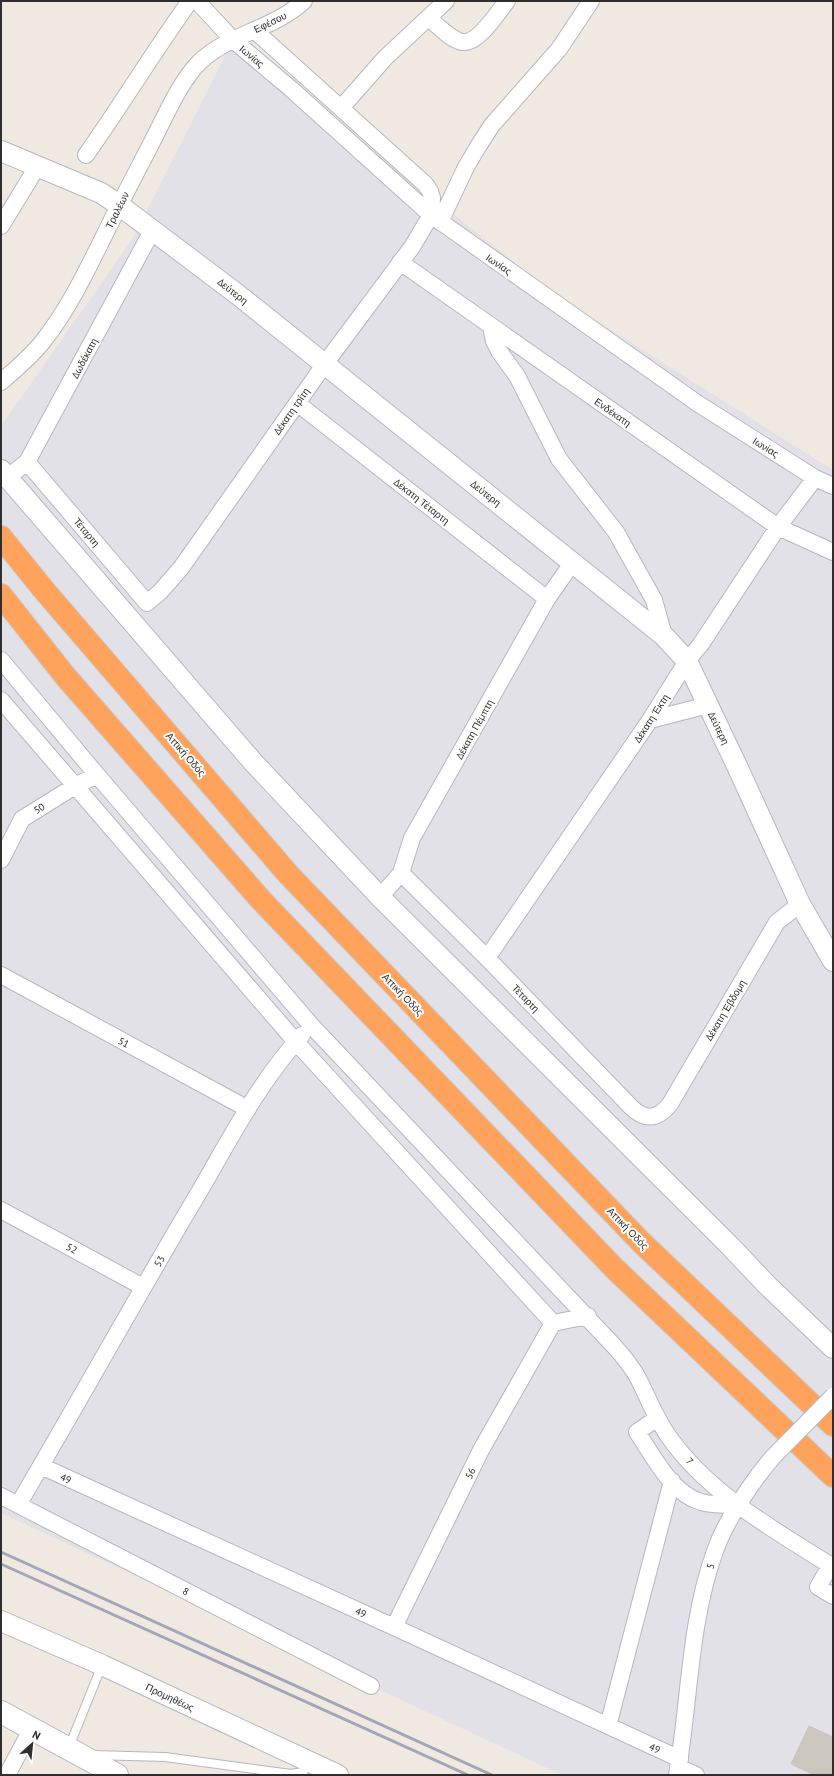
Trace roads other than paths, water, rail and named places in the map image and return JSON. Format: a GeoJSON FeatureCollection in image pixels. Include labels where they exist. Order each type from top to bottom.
{"type":"FeatureCollection","features":[{"type":"Feature","properties":{"kind":"highway","name":"Αττική Οδός"},"geometry":{"type":"LineString","coordinates":[[1,537],[43,589],[288,874],[641,1242],[833,1425]]}},
{"type":"Feature","properties":{"kind":"highway"},"geometry":{"type":"LineString","coordinates":[[1,595],[66,677],[261,900],[616,1270],[833,1476]]}},
{"type":"Feature","properties":{"kind":"main road"},"geometry":{"type":"LineString","coordinates":[[1,1712],[117,1775]]}},
{"type":"Feature","properties":{"kind":"street"},"geometry":{"type":"LineString","coordinates":[[86,155],[190,1]]}},
{"type":"Feature","properties":{"kind":"street","name":"Ιωνίας"},"geometry":{"type":"LineString","coordinates":[[197,1],[233,40],[290,88],[435,219],[697,403],[815,478],[833,486]]}},
{"type":"Feature","properties":{"kind":"street","name":"Εφέσου"},"geometry":{"type":"LineString","coordinates":[[233,40],[280,19],[304,1]]}},
{"type":"Feature","properties":{"kind":"street"},"geometry":{"type":"LineString","coordinates":[[341,108],[385,58],[446,1]]}},
{"type":"Feature","properties":{"kind":"street"},"geometry":{"type":"LineString","coordinates":[[429,18],[454,38],[463,42],[470,42],[477,38],[507,1]]}},
{"type":"Feature","properties":{"kind":"street","name":"Δέκατη τρίτη"},"geometry":{"type":"LineString","coordinates":[[147,603],[160,592],[181,568],[324,365],[400,262],[435,219],[492,125],[559,49],[591,1]]}},
{"type":"Feature","properties":{"kind":"street"},"geometry":{"type":"LineString","coordinates":[[254,30],[427,187],[432,198],[435,219]]}},
{"type":"Feature","properties":{"kind":"street","name":"Τραλέων"},"geometry":{"type":"LineString","coordinates":[[1,382],[30,356],[58,322],[84,277],[119,206],[184,82],[201,62],[212,52],[233,40]]}},
{"type":"Feature","properties":{"kind":"street","name":"Δεύτερη"},"geometry":{"type":"LineString","coordinates":[[1,152],[101,194],[119,206],[237,294],[664,636],[686,661],[708,705],[800,904],[833,961]]}},
{"type":"Feature","properties":{"kind":"street"},"geometry":{"type":"LineString","coordinates":[[1,226],[37,166]]}},
{"type":"Feature","properties":{"kind":"street","name":"Δωδέκατη"},"geometry":{"type":"LineString","coordinates":[[4,474],[27,462],[152,231]]}},
{"type":"Feature","properties":{"kind":"street","name":"Ενδέκατη"},"geometry":{"type":"LineString","coordinates":[[400,262],[778,526],[833,552]]}},
{"type":"Feature","properties":{"kind":"street"},"geometry":{"type":"LineString","coordinates":[[491,327],[494,341],[499,351],[517,376],[559,459],[616,532],[654,600],[664,636]]}},
{"type":"Feature","properties":{"kind":"street","name":"Δέκατη Τέταρτη"},"geometry":{"type":"LineString","coordinates":[[297,403],[548,599]]}},
{"type":"Feature","properties":{"kind":"street","name":"Τέταρτη"},"geometry":{"type":"LineString","coordinates":[[27,462],[147,603]]}},
{"type":"Feature","properties":{"kind":"street"},"geometry":{"type":"LineString","coordinates":[[4,474],[253,762],[380,897],[730,1246],[767,1285],[833,1348]]}},
{"type":"Feature","properties":{"kind":"street","name":"Δέκατη Έκτη"},"geometry":{"type":"LineString","coordinates":[[487,958],[650,720],[686,661],[701,644],[778,526],[815,478]]}},
{"type":"Feature","properties":{"kind":"street","name":"Δέκατη Πέμπτη"},"geometry":{"type":"LineString","coordinates":[[380,897],[401,873],[412,838],[548,599],[573,562]]}},
{"type":"Feature","properties":{"kind":"street","name":"7"},"geometry":{"type":"LineString","coordinates":[[1,660],[97,775],[311,1025],[588,1316],[627,1361],[639,1379],[656,1419],[670,1439],[686,1457],[737,1505],[781,1535],[832,1566]]}},
{"type":"Feature","properties":{"kind":"street"},"geometry":{"type":"LineString","coordinates":[[1,700],[296,1042],[553,1323],[588,1316]]}},
{"type":"Feature","properties":{"kind":"street"},"geometry":{"type":"LineString","coordinates":[[650,720],[708,705]]}},
{"type":"Feature","properties":{"kind":"street","name":"50"},"geometry":{"type":"LineString","coordinates":[[1,860],[22,819],[75,786],[97,775]]}},
{"type":"Feature","properties":{"kind":"street","name":"Τέταρτη"},"geometry":{"type":"LineString","coordinates":[[401,873],[487,958],[638,1114],[646,1117],[653,1116]]}},
{"type":"Feature","properties":{"kind":"street","name":"Δέκατη Έβδομη"},"geometry":{"type":"LineString","coordinates":[[653,1116],[664,1111],[670,1104],[777,922],[800,904]]}},
{"type":"Feature","properties":{"kind":"street","name":"51"},"geometry":{"type":"LineString","coordinates":[[1,975],[248,1109]]}},
{"type":"Feature","properties":{"kind":"street","name":"53"},"geometry":{"type":"LineString","coordinates":[[18,1505],[143,1287],[248,1109],[283,1056],[311,1025]]}},
{"type":"Feature","properties":{"kind":"street","name":"52"},"geometry":{"type":"LineString","coordinates":[[1,1210],[143,1287]]}},
{"type":"Feature","properties":{"kind":"street","name":"56"},"geometry":{"type":"LineString","coordinates":[[394,1627],[482,1450],[553,1323]]}},
{"type":"Feature","properties":{"kind":"street","name":"5"},"geometry":{"type":"LineString","coordinates":[[678,1767],[692,1651],[701,1598],[715,1551],[737,1505],[760,1473],[776,1454],[833,1396]]}},
{"type":"Feature","properties":{"kind":"street"},"geometry":{"type":"LineString","coordinates":[[656,1419],[638,1432],[672,1481],[680,1490],[689,1497],[701,1502],[737,1505]]}},
{"type":"Feature","properties":{"kind":"street","name":"49"},"geometry":{"type":"LineString","coordinates":[[41,1466],[608,1726],[678,1767],[696,1775]]}},
{"type":"Feature","properties":{"kind":"street"},"geometry":{"type":"LineString","coordinates":[[608,1726],[672,1481]]}},
{"type":"Feature","properties":{"kind":"street","name":"8"},"geometry":{"type":"LineString","coordinates":[[1,1496],[371,1686]]}},
{"type":"Feature","properties":{"kind":"street"},"geometry":{"type":"LineString","coordinates":[[832,1566],[818,1587],[833,1596]]}},
{"type":"Feature","properties":{"kind":"street","name":"Προμηθέως"},"geometry":{"type":"LineString","coordinates":[[1,1621],[338,1775]]}},
{"type":"Feature","properties":{"kind":"street"},"geometry":{"type":"LineString","coordinates":[[7,1775],[32,1728]]}},
{"type":"Feature","properties":{"kind":"lane"},"geometry":{"type":"LineString","coordinates":[[102,1666],[75,1751],[165,1757],[291,1774],[303,1772],[308,1762]]}},
{"type":"Feature","properties":{"kind":"railway"},"geometry":{"type":"LineString","coordinates":[[1,1552],[492,1775]]}},
{"type":"Feature","properties":{"kind":"railway"},"geometry":{"type":"LineString","coordinates":[[1,1564],[468,1775]]}}]}
